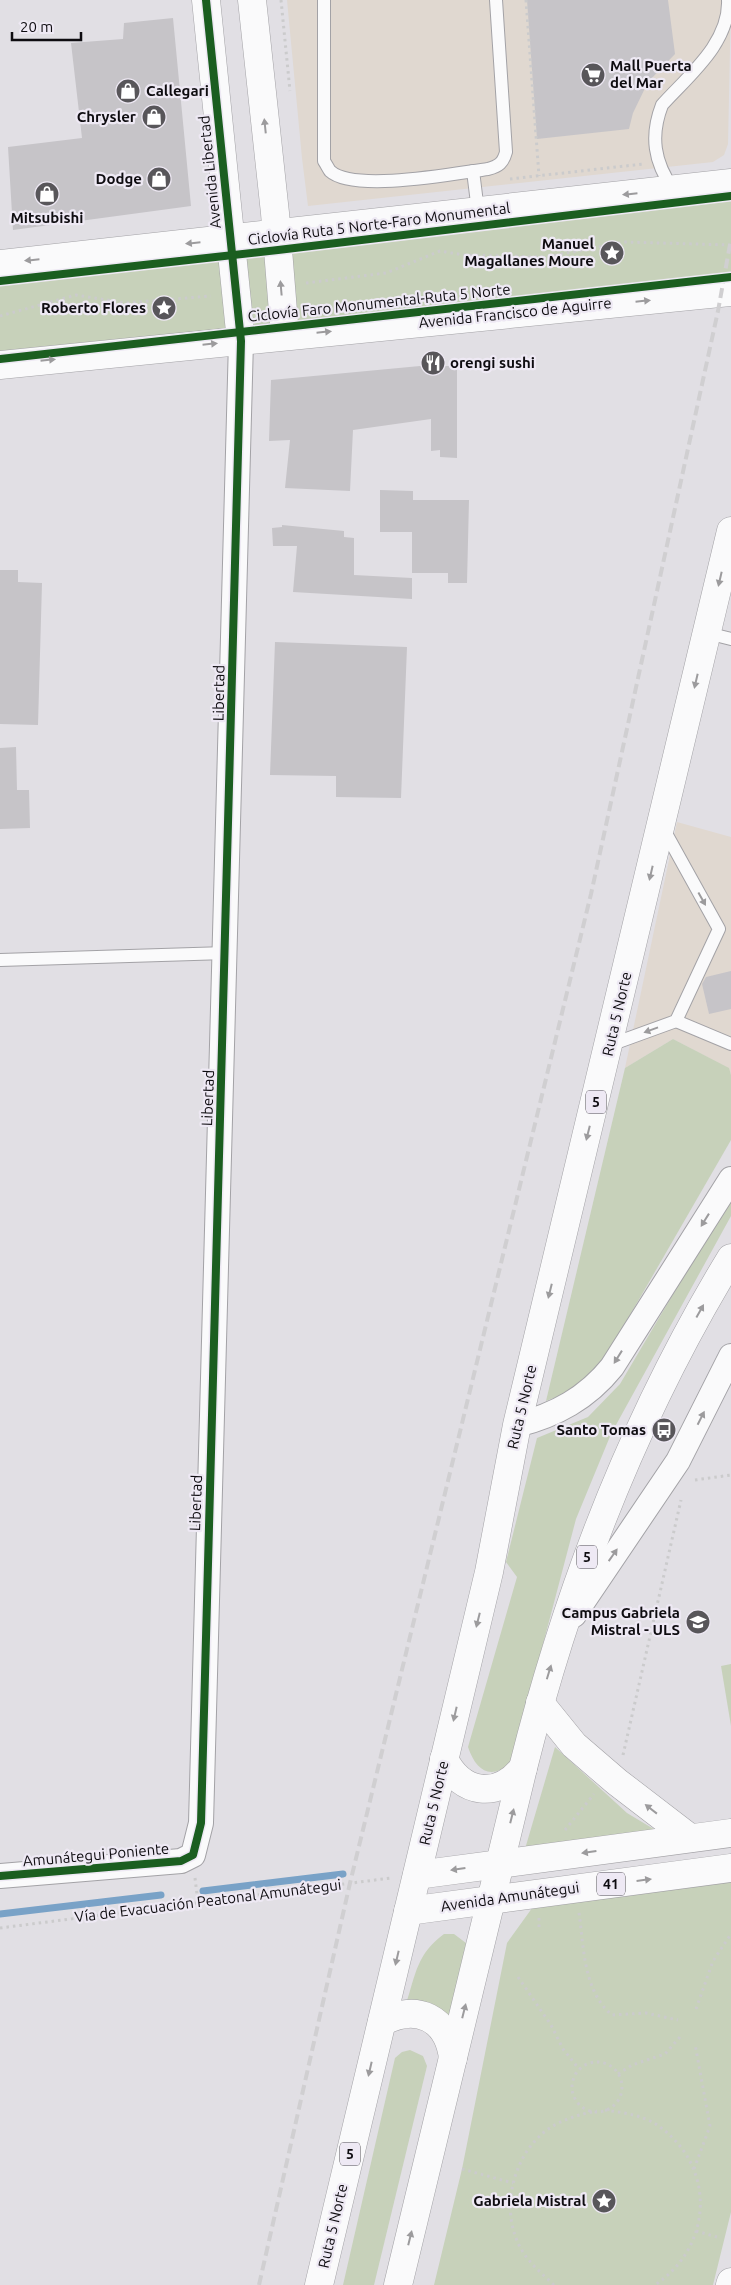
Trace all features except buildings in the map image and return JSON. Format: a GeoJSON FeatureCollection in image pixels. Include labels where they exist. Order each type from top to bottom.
{"type":"FeatureCollection","features":[{"type":"Feature","properties":{"kind":"main road","name":"Avenida Libertad"},"geometry":{"type":"LineString","coordinates":[[206,0],[241,341]]}},
{"type":"Feature","properties":{"kind":"main road"},"geometry":{"type":"LineString","coordinates":[[252,0],[285,336]]}},
{"type":"Feature","properties":{"kind":"main road"},"geometry":{"type":"LineString","coordinates":[[0,264],[731,183]]}},
{"type":"Feature","properties":{"kind":"main road","name":"Avenida Francisco de Aguirre"},"geometry":{"type":"LineString","coordinates":[[0,365],[731,292]]}},
{"type":"Feature","properties":{"kind":"main road","name":"Ruta 5 Norte"},"geometry":{"type":"LineString","coordinates":[[319,2285],[489,1572],[517,1425],[662,826],[719,636],[731,531]]}},
{"type":"Feature","properties":{"kind":"main road","name":"5"},"geometry":{"type":"LineString","coordinates":[[398,2285],[523,1768],[559,1640],[593,1539],[643,1421],[676,1353],[731,1258]]}},
{"type":"Feature","properties":{"kind":"main road"},"geometry":{"type":"LineString","coordinates":[[540,1703],[574,1745],[617,1782],[690,1838]]}},
{"type":"Feature","properties":{"kind":"main road"},"geometry":{"type":"LineString","coordinates":[[444,1759],[456,1777],[466,1784],[481,1788],[498,1787],[508,1783],[523,1768]]}},
{"type":"Feature","properties":{"kind":"main road","name":"41"},"geometry":{"type":"LineString","coordinates":[[417,1875],[731,1833]]}},
{"type":"Feature","properties":{"kind":"main road","name":"Avenida Amunátegui"},"geometry":{"type":"LineString","coordinates":[[408,1911],[731,1868]]}},
{"type":"Feature","properties":{"kind":"main road"},"geometry":{"type":"LineString","coordinates":[[382,2022],[400,2014],[411,2013],[430,2019],[447,2036],[453,2058]]}},
{"type":"Feature","properties":{"kind":"street","name":"Libertad"},"geometry":{"type":"LineString","coordinates":[[193,1856],[201,1823],[226,953],[241,341]]}},
{"type":"Feature","properties":{"kind":"street"},"geometry":{"type":"LineString","coordinates":[[517,1425],[564,1408],[602,1379],[612,1367],[731,1178]]}},
{"type":"Feature","properties":{"kind":"street"},"geometry":{"type":"LineString","coordinates":[[559,1640],[606,1565],[678,1461],[731,1356]]}},
{"type":"Feature","properties":{"kind":"street","name":"Amunátegui Poniente"},"geometry":{"type":"LineString","coordinates":[[0,1876],[169,1863],[193,1856]]}},
{"type":"Feature","properties":{"kind":"lane"},"geometry":{"type":"LineString","coordinates":[[324,0],[324,161],[330,170],[336,174],[358,180],[402,181],[472,171],[497,166],[504,161],[506,152],[496,0]]}},
{"type":"Feature","properties":{"kind":"lane"},"geometry":{"type":"LineString","coordinates":[[673,189],[659,166],[655,153],[654,140],[658,116],[662,105],[719,39],[729,11],[728,0]]}},
{"type":"Feature","properties":{"kind":"lane"},"geometry":{"type":"LineString","coordinates":[[472,171],[478,211]]}},
{"type":"Feature","properties":{"kind":"lane"},"geometry":{"type":"LineString","coordinates":[[610,1045],[676,1021],[725,930],[662,826]]}},
{"type":"Feature","properties":{"kind":"lane"},"geometry":{"type":"LineString","coordinates":[[0,960],[226,953]]}},
{"type":"Feature","properties":{"kind":"lane"},"geometry":{"type":"LineString","coordinates":[[676,1021],[731,1044]]}},
{"type":"Feature","properties":{"kind":"path"},"geometry":{"type":"LineString","coordinates":[[526,0],[541,204]]}},
{"type":"Feature","properties":{"kind":"path"},"geometry":{"type":"LineString","coordinates":[[281,286],[386,273],[440,251],[464,255],[546,257],[624,242],[731,245]]}},
{"type":"Feature","properties":{"kind":"path"},"geometry":{"type":"LineString","coordinates":[[0,316],[76,295],[125,303],[237,293]]}},
{"type":"Feature","properties":{"kind":"path"},"geometry":{"type":"LineString","coordinates":[[579,1911],[591,1985],[603,2007],[612,2014],[646,2013],[678,2020]]}},
{"type":"Feature","properties":{"kind":"path"},"geometry":{"type":"LineString","coordinates":[[696,2009],[714,1961],[731,1934]]}},
{"type":"Feature","properties":{"kind":"path"},"geometry":{"type":"LineString","coordinates":[[518,1977],[551,2025],[563,2049],[579,2069]]}},
{"type":"Feature","properties":{"kind":"path"},"geometry":{"type":"LineString","coordinates":[[618,2074],[632,2065],[665,2054],[680,2037]]}},
{"type":"Feature","properties":{"kind":"path"},"geometry":{"type":"LineString","coordinates":[[694,2170],[710,2126],[696,2044]]}},
{"type":"Feature","properties":{"kind":"path"},"geometry":{"type":"LineString","coordinates":[[597,2111],[583,2108],[573,2096],[572,2081],[579,2069],[589,2063],[606,2063],[618,2074],[621,2091],[613,2106],[605,2110]]}},
{"type":"Feature","properties":{"kind":"path"},"geometry":{"type":"LineString","coordinates":[[554,2285],[531,2265],[516,2238],[510,2207],[513,2182],[529,2148],[552,2126],[577,2114],[605,2110],[633,2114],[659,2126],[680,2145],[694,2170],[700,2197],[696,2231],[689,2251],[672,2274],[654,2285]]}},
{"type":"Feature","properties":{"kind":"path"},"geometry":{"type":"LineString","coordinates":[[462,2169],[513,2182]]}},
{"type":"Feature","properties":{"kind":"path"},"geometry":{"type":"LineString","coordinates":[[696,2231],[717,2237]]}},
{"type":"Feature","properties":{"kind":"shaded area","name":"Mall Puerta del Mar"},"geometry":{"type":"Polygon","coordinates":[[[287,0],[731,0],[728,144],[724,155],[713,162],[308,206],[287,0]]]}},
{"type":"Feature","properties":{"kind":"shaded area"},"geometry":{"type":"Polygon","coordinates":[[[677,822],[731,837],[731,1075],[728,1068],[673,1039],[625,1068],[677,822]]]}},
{"type":"Feature","properties":{"kind":"green space"},"geometry":{"type":"Polygon","coordinates":[[[731,195],[731,275],[0,355],[0,276],[731,195]]]}},
{"type":"Feature","properties":{"kind":"green space"},"geometry":{"type":"Polygon","coordinates":[[[673,1039],[729,1068],[731,1075],[731,1140],[600,1367],[576,1389],[546,1401],[625,1068],[673,1039]]]}},
{"type":"Feature","properties":{"kind":"green space"},"geometry":{"type":"Polygon","coordinates":[[[731,1196],[731,1216],[611,1434],[576,1519],[512,1762],[497,1771],[485,1771],[475,1762],[468,1747],[517,1577],[506,1562],[537,1438],[588,1417],[620,1384],[731,1196]]]}},
{"type":"Feature","properties":{"kind":"green space"},"geometry":{"type":"Polygon","coordinates":[[[731,1664],[731,1726],[721,1666],[731,1664]]]}},
{"type":"Feature","properties":{"kind":"green space"},"geometry":{"type":"Polygon","coordinates":[[[555,1747],[627,1813],[657,1831],[525,1849],[555,1747]]]}},
{"type":"Feature","properties":{"kind":"green space"},"geometry":{"type":"Polygon","coordinates":[[[731,1879],[731,2212],[713,2285],[434,2285],[462,2169],[507,1943],[535,1904],[731,1879]]]}},
{"type":"Feature","properties":{"kind":"green space"},"geometry":{"type":"Polygon","coordinates":[[[444,1934],[454,1934],[466,1943],[450,2019],[431,2005],[419,2003],[406,2004],[415,1974],[423,1957],[435,1941],[444,1934]]]}},
{"type":"Feature","properties":{"kind":"green space"},"geometry":{"type":"Polygon","coordinates":[[[410,2050],[423,2056],[427,2066],[374,2285],[343,2285],[395,2058],[402,2052],[410,2050]]]}},
{"type":"Feature","properties":{"kind":"waterway"},"geometry":{"type":"LineString","coordinates":[[203,1891],[343,1874]]}},
{"type":"Feature","properties":{"kind":"waterway"},"geometry":{"type":"LineString","coordinates":[[0,1914],[161,1895]]}},
{"type":"Feature","properties":{"kind":"railway"},"geometry":{"type":"LineString","coordinates":[[259,2285],[350,1883],[591,894],[718,311],[731,239]]}},
{"type":"Feature","properties":{"kind":"cycle path","name":"Ciclovía Faro Monumental-Ruta 5 Norte"},"geometry":{"type":"LineString","coordinates":[[0,1876],[181,1861],[193,1855],[201,1823],[241,341],[206,0]]}},
{"type":"Feature","properties":{"kind":"cycle path","name":"Ciclovía Ruta 5 Norte-Faro Monumental"},"geometry":{"type":"LineString","coordinates":[[0,281],[731,196]]}},
{"type":"Feature","properties":{"kind":"cycle path","name":"Ciclovía Faro Monumental-Ruta 5 Norte"},"geometry":{"type":"LineString","coordinates":[[0,359],[731,277]]}},
{"type":"Feature","properties":{"kind":"place","name":"Mall Puerta del Mar"},"geometry":{"type":"Point","coordinates":[593,75]}},
{"type":"Feature","properties":{"kind":"place","name":"Callegari"},"geometry":{"type":"Point","coordinates":[128,91]}},
{"type":"Feature","properties":{"kind":"place","name":"Chrysler"},"geometry":{"type":"Point","coordinates":[154,117]}},
{"type":"Feature","properties":{"kind":"place","name":"Dodge"},"geometry":{"type":"Point","coordinates":[159,179]}},
{"type":"Feature","properties":{"kind":"place","name":"Mitsubishi"},"geometry":{"type":"Point","coordinates":[47,194]}},
{"type":"Feature","properties":{"kind":"place","name":"Manuel Magallanes Moure"},"geometry":{"type":"Point","coordinates":[612,253]}},
{"type":"Feature","properties":{"kind":"place","name":"Roberto Flores"},"geometry":{"type":"Point","coordinates":[164,308]}},
{"type":"Feature","properties":{"kind":"place","name":"orengi sushi"},"geometry":{"type":"Point","coordinates":[433,363]}},
{"type":"Feature","properties":{"kind":"place","name":"Santo Tomas"},"geometry":{"type":"Point","coordinates":[664,1430]}},
{"type":"Feature","properties":{"kind":"place","name":"Campus Gabriela Mistral - ULS"},"geometry":{"type":"Point","coordinates":[698,1622]}},
{"type":"Feature","properties":{"kind":"place","name":"Gabriela Mistral"},"geometry":{"type":"Point","coordinates":[604,2201]}}]}
